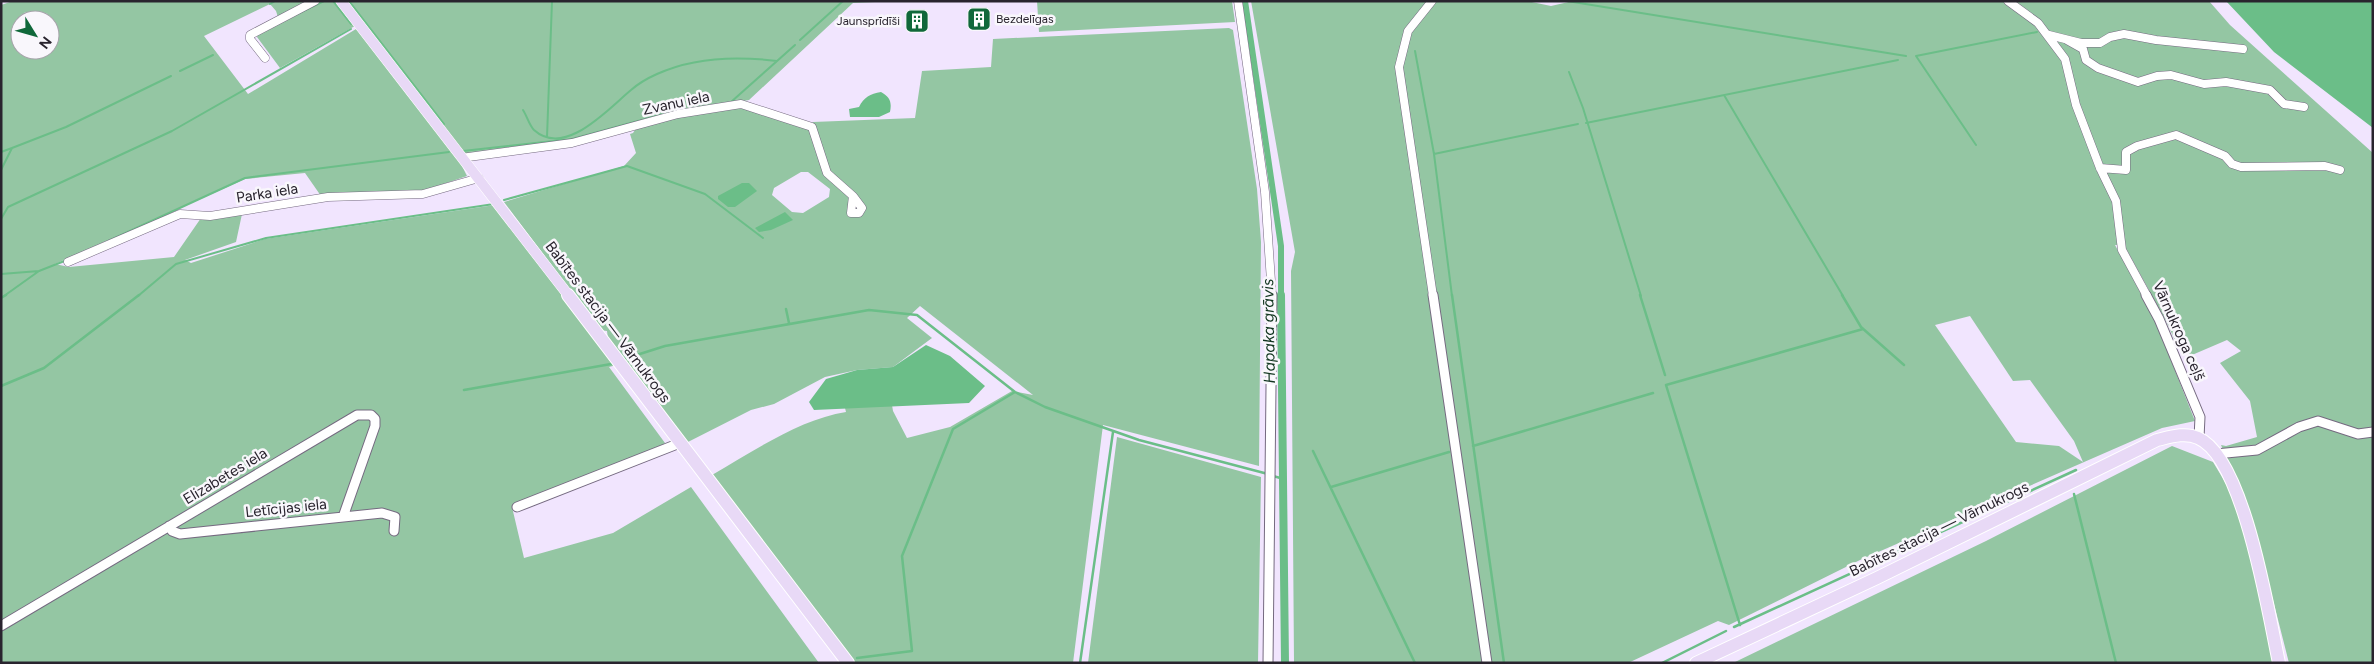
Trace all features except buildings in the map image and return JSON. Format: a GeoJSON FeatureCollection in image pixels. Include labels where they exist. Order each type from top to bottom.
{"type":"FeatureCollection","features":[{"type":"Feature","properties":{"kind":"main road","name":"Babītes stacija — Vārnukrogs"},"geometry":{"type":"LineString","coordinates":[[342,1],[848,663]]}},
{"type":"Feature","properties":{"kind":"main road","name":"Babītes stacija — Vārnukrogs"},"geometry":{"type":"LineString","coordinates":[[1696,663],[1877,578],[2157,440],[2186,435],[2199,438]]}},
{"type":"Feature","properties":{"kind":"main road"},"geometry":{"type":"LineString","coordinates":[[2199,438],[2216,454],[2234,487],[2251,535],[2279,663]]}},
{"type":"Feature","properties":{"kind":"street"},"geometry":{"type":"LineString","coordinates":[[264,58],[250,39],[250,35],[315,1]]}},
{"type":"Feature","properties":{"kind":"street"},"geometry":{"type":"LineString","coordinates":[[1238,1],[1266,192],[1272,285],[1268,663]]}},
{"type":"Feature","properties":{"kind":"street"},"geometry":{"type":"LineString","coordinates":[[1432,1],[1413,20],[1404,36],[1399,68],[1487,663]]}},
{"type":"Feature","properties":{"kind":"street","name":"Vārnukroga ceļš"},"geometry":{"type":"LineString","coordinates":[[2008,1],[2038,23],[2049,35],[2065,59],[2076,105],[2100,168],[2116,201],[2119,212],[2122,250],[2159,319],[2200,417],[2201,430],[2199,438]]}},
{"type":"Feature","properties":{"kind":"street"},"geometry":{"type":"LineString","coordinates":[[2049,35],[2081,43],[2100,43],[2110,36],[2124,34],[2156,40],[2243,49]]}},
{"type":"Feature","properties":{"kind":"street"},"geometry":{"type":"LineString","coordinates":[[2067,40],[2083,49],[2086,60],[2098,68],[2138,82],[2157,76],[2171,75],[2204,84],[2226,82],[2270,90],[2284,104],[2304,107]]}},
{"type":"Feature","properties":{"kind":"street","name":"Zvanu iela"},"geometry":{"type":"LineString","coordinates":[[461,158],[572,143],[678,114],[741,104],[812,127],[827,173],[853,196]]}},
{"type":"Feature","properties":{"kind":"street"},"geometry":{"type":"LineString","coordinates":[[2100,168],[2126,170],[2126,152],[2137,146],[2176,135],[2225,156],[2232,164],[2241,167],[2325,166],[2340,170]]}},
{"type":"Feature","properties":{"kind":"street","name":"Parka iela"},"geometry":{"type":"LineString","coordinates":[[68,262],[180,214],[210,216],[328,197],[423,194],[479,178]]}},
{"type":"Feature","properties":{"kind":"street","name":"Elizabetes iela"},"geometry":{"type":"LineString","coordinates":[[1,626],[357,415],[371,415],[375,419],[375,426],[343,517]]}},
{"type":"Feature","properties":{"kind":"street"},"geometry":{"type":"LineString","coordinates":[[2216,454],[2230,455],[2269,446],[2281,436],[2316,421],[2327,422],[2358,434],[2373,432]]}},
{"type":"Feature","properties":{"kind":"street"},"geometry":{"type":"LineString","coordinates":[[517,507],[680,443]]}},
{"type":"Feature","properties":{"kind":"street","name":"Letīcijas iela"},"geometry":{"type":"LineString","coordinates":[[169,526],[172,531],[180,534],[390,514],[395,517],[394,531]]}},
{"type":"Feature","properties":{"kind":"shaded area"},"geometry":{"type":"Polygon","coordinates":[[[13,1],[897,1],[853,3],[749,100],[666,115],[572,141],[458,158],[467,176],[426,190],[321,196],[305,173],[245,179],[55,264],[69,267],[174,257],[201,218],[242,214],[236,242],[185,260],[191,263],[265,239],[495,205],[602,349],[609,346],[607,331],[600,330],[504,202],[624,166],[636,153],[630,134],[637,127],[680,116],[741,108],[809,129],[813,122],[915,118],[922,71],[991,67],[993,39],[1229,28],[1233,30],[1257,189],[1261,242],[1259,466],[1103,425],[1073,663],[853,663],[712,475],[794,429],[846,412],[845,408],[892,405],[893,411],[907,438],[950,427],[1012,391],[1033,395],[920,306],[907,318],[932,338],[893,367],[857,370],[825,377],[774,404],[751,410],[684,444],[624,363],[609,367],[665,443],[655,450],[512,507],[524,558],[613,533],[691,487],[819,663],[1,663],[1,5],[13,1]],[[270,4],[204,36],[248,94],[366,23],[362,22],[280,68],[257,37],[278,17],[270,4]],[[801,172],[774,188],[772,195],[792,212],[803,213],[829,197],[830,189],[808,172],[801,172]]]}},
{"type":"Feature","properties":{"kind":"shaded area"},"geometry":{"type":"Polygon","coordinates":[[[1037,1],[1232,1],[1235,22],[1039,32],[1037,1]]]}},
{"type":"Feature","properties":{"kind":"shaded area"},"geometry":{"type":"Polygon","coordinates":[[[1251,1],[1527,1],[1551,6],[1573,1],[2209,1],[2230,25],[2373,153],[2373,663],[2289,663],[2258,541],[2240,488],[2221,445],[2226,446],[2257,437],[2250,401],[2220,363],[2241,351],[2227,340],[2192,355],[2179,349],[2166,321],[2124,245],[2115,245],[2155,320],[2195,421],[2162,428],[1860,560],[1729,625],[1718,621],[1628,663],[1294,663],[1291,271],[1295,252],[1251,1]],[[1970,316],[1935,325],[2016,442],[2059,446],[2083,462],[2074,441],[2030,380],[2013,381],[1970,316]]]}},
{"type":"Feature","properties":{"kind":"shaded area"},"geometry":{"type":"Polygon","coordinates":[[[2226,1],[2373,1],[2373,128],[2274,52],[2226,1]]]}},
{"type":"Feature","properties":{"kind":"shaded area"},"geometry":{"type":"Polygon","coordinates":[[[881,92],[890,100],[890,112],[879,117],[850,117],[849,109],[859,107],[868,96],[881,92]]]}},
{"type":"Feature","properties":{"kind":"shaded area"},"geometry":{"type":"Polygon","coordinates":[[[742,183],[749,183],[757,191],[735,207],[728,207],[718,199],[718,196],[742,183]]]}},
{"type":"Feature","properties":{"kind":"shaded area"},"geometry":{"type":"Polygon","coordinates":[[[785,212],[793,220],[771,230],[759,232],[755,228],[785,212]]]}},
{"type":"Feature","properties":{"kind":"shaded area"},"geometry":{"type":"Polygon","coordinates":[[[926,345],[950,356],[985,386],[969,403],[814,410],[809,402],[826,379],[857,370],[893,367],[926,345]]]}},
{"type":"Feature","properties":{"kind":"shaded area"},"geometry":{"type":"Polygon","coordinates":[[[1117,437],[1261,477],[1258,663],[1088,663],[1117,437]]]}},
{"type":"Feature","properties":{"kind":"shaded area"},"geometry":{"type":"Polygon","coordinates":[[[2172,446],[2213,462],[2228,487],[2246,534],[2274,663],[1733,663],[1986,541],[2172,446]]]}},
{"type":"Feature","properties":{"kind":"waterway"},"geometry":{"type":"LineString","coordinates":[[270,4],[275,1]]}},
{"type":"Feature","properties":{"kind":"waterway"},"geometry":{"type":"LineString","coordinates":[[295,15],[324,1]]}},
{"type":"Feature","properties":{"kind":"waterway"},"geometry":{"type":"LineString","coordinates":[[333,1],[351,24]]}},
{"type":"Feature","properties":{"kind":"waterway"},"geometry":{"type":"LineString","coordinates":[[349,1],[444,124]]}},
{"type":"Feature","properties":{"kind":"waterway"},"geometry":{"type":"LineString","coordinates":[[547,137],[552,1]]}},
{"type":"Feature","properties":{"kind":"waterway"},"geometry":{"type":"LineString","coordinates":[[800,40],[843,1]]}},
{"type":"Feature","properties":{"kind":"waterway","name":"Hapaka grāvis"},"geometry":{"type":"LineString","coordinates":[[1245,1],[1281,246],[1281,295]]}},
{"type":"Feature","properties":{"kind":"waterway"},"geometry":{"type":"LineString","coordinates":[[1567,1],[1906,56]]}},
{"type":"Feature","properties":{"kind":"waterway"},"geometry":{"type":"LineString","coordinates":[[1,219],[8,207],[172,131],[351,29]]}},
{"type":"Feature","properties":{"kind":"waterway"},"geometry":{"type":"LineString","coordinates":[[1976,145],[1916,56],[2037,32]]}},
{"type":"Feature","properties":{"kind":"waterway"},"geometry":{"type":"LineString","coordinates":[[731,102],[795,45]]}},
{"type":"Feature","properties":{"kind":"waterway"},"geometry":{"type":"LineString","coordinates":[[1415,51],[1434,154]]}},
{"type":"Feature","properties":{"kind":"waterway"},"geometry":{"type":"LineString","coordinates":[[180,71],[213,55]]}},
{"type":"Feature","properties":{"kind":"waterway"},"geometry":{"type":"LineString","coordinates":[[523,110],[534,130],[546,137],[559,138],[572,135],[586,128],[637,85],[671,68],[701,61],[731,58],[777,61]]}},
{"type":"Feature","properties":{"kind":"waterway"},"geometry":{"type":"LineString","coordinates":[[1724,95],[1898,60]]}},
{"type":"Feature","properties":{"kind":"waterway"},"geometry":{"type":"LineString","coordinates":[[1569,72],[1588,123]]}},
{"type":"Feature","properties":{"kind":"waterway"},"geometry":{"type":"LineString","coordinates":[[12,148],[66,127],[171,76]]}},
{"type":"Feature","properties":{"kind":"waterway"},"geometry":{"type":"LineString","coordinates":[[1588,123],[1724,95]]}},
{"type":"Feature","properties":{"kind":"waterway"},"geometry":{"type":"LineString","coordinates":[[1724,95],[1843,296]]}},
{"type":"Feature","properties":{"kind":"waterway"},"geometry":{"type":"LineString","coordinates":[[463,151],[572,139],[678,110]]}},
{"type":"Feature","properties":{"kind":"waterway"},"geometry":{"type":"LineString","coordinates":[[1588,123],[1641,296]]}},
{"type":"Feature","properties":{"kind":"waterway"},"geometry":{"type":"LineString","coordinates":[[1434,154],[1578,124]]}},
{"type":"Feature","properties":{"kind":"waterway"},"geometry":{"type":"LineString","coordinates":[[1,152],[12,148]]}},
{"type":"Feature","properties":{"kind":"waterway"},"geometry":{"type":"LineString","coordinates":[[1,170],[12,148]]}},
{"type":"Feature","properties":{"kind":"waterway"},"geometry":{"type":"LineString","coordinates":[[108,241],[245,178],[449,152]]}},
{"type":"Feature","properties":{"kind":"waterway"},"geometry":{"type":"LineString","coordinates":[[1434,154],[1452,296]]}},
{"type":"Feature","properties":{"kind":"waterway"},"geometry":{"type":"LineString","coordinates":[[504,200],[627,166],[705,194],[763,238]]}},
{"type":"Feature","properties":{"kind":"waterway"},"geometry":{"type":"LineString","coordinates":[[138,296],[176,264],[266,238],[494,204]]}},
{"type":"Feature","properties":{"kind":"waterway"},"geometry":{"type":"LineString","coordinates":[[39,271],[67,260]]}},
{"type":"Feature","properties":{"kind":"waterway"},"geometry":{"type":"LineString","coordinates":[[1,274],[39,271]]}},
{"type":"Feature","properties":{"kind":"waterway"},"geometry":{"type":"LineString","coordinates":[[4,296],[39,271]]}},
{"type":"Feature","properties":{"kind":"waterway"},"geometry":{"type":"LineString","coordinates":[[1,298],[6,295]]}},
{"type":"Feature","properties":{"kind":"waterway"},"geometry":{"type":"LineString","coordinates":[[1,386],[44,368],[139,295]]}},
{"type":"Feature","properties":{"kind":"waterway","name":"Hapaka grāvis"},"geometry":{"type":"LineString","coordinates":[[1281,295],[1285,663]]}},
{"type":"Feature","properties":{"kind":"waterway"},"geometry":{"type":"LineString","coordinates":[[1452,295],[1473,446]]}},
{"type":"Feature","properties":{"kind":"waterway"},"geometry":{"type":"LineString","coordinates":[[1640,295],[1665,375]]}},
{"type":"Feature","properties":{"kind":"waterway"},"geometry":{"type":"LineString","coordinates":[[1842,295],[1861,327],[1904,365]]}},
{"type":"Feature","properties":{"kind":"waterway"},"geometry":{"type":"LineString","coordinates":[[786,309],[789,323]]}},
{"type":"Feature","properties":{"kind":"waterway"},"geometry":{"type":"LineString","coordinates":[[624,359],[665,346],[869,310],[917,315],[1015,392]]}},
{"type":"Feature","properties":{"kind":"waterway"},"geometry":{"type":"LineString","coordinates":[[1740,624],[1666,385],[1863,329]]}},
{"type":"Feature","properties":{"kind":"waterway"},"geometry":{"type":"LineString","coordinates":[[464,390],[611,364]]}},
{"type":"Feature","properties":{"kind":"waterway"},"geometry":{"type":"LineString","coordinates":[[857,658],[912,651],[902,556],[953,429],[1015,392]]}},
{"type":"Feature","properties":{"kind":"waterway"},"geometry":{"type":"LineString","coordinates":[[1015,392],[1045,407],[1139,440],[1268,474]]}},
{"type":"Feature","properties":{"kind":"waterway"},"geometry":{"type":"LineString","coordinates":[[1473,446],[1653,393]]}},
{"type":"Feature","properties":{"kind":"waterway"},"geometry":{"type":"LineString","coordinates":[[1080,663],[1113,432]]}},
{"type":"Feature","properties":{"kind":"waterway"},"geometry":{"type":"LineString","coordinates":[[1473,446],[1504,663]]}},
{"type":"Feature","properties":{"kind":"waterway"},"geometry":{"type":"LineString","coordinates":[[1313,451],[1415,663]]}},
{"type":"Feature","properties":{"kind":"waterway"},"geometry":{"type":"LineString","coordinates":[[1331,487],[1449,452]]}},
{"type":"Feature","properties":{"kind":"waterway"},"geometry":{"type":"LineString","coordinates":[[1740,624],[2076,470]]}},
{"type":"Feature","properties":{"kind":"waterway"},"geometry":{"type":"LineString","coordinates":[[1273,476],[1284,479]]}},
{"type":"Feature","properties":{"kind":"waterway"},"geometry":{"type":"LineString","coordinates":[[2074,494],[2116,663]]}},
{"type":"Feature","properties":{"kind":"waterway"},"geometry":{"type":"LineString","coordinates":[[1734,627],[1740,624]]}},
{"type":"Feature","properties":{"kind":"waterway"},"geometry":{"type":"LineString","coordinates":[[1662,663],[1726,631]]}},
{"type":"Feature","properties":{"kind":"place","name":"Bezdelīgas"},"geometry":{"type":"Point","coordinates":[979,19]}},
{"type":"Feature","properties":{"kind":"place","name":"Jaunsprīdīši"},"geometry":{"type":"Point","coordinates":[917,21]}}]}
